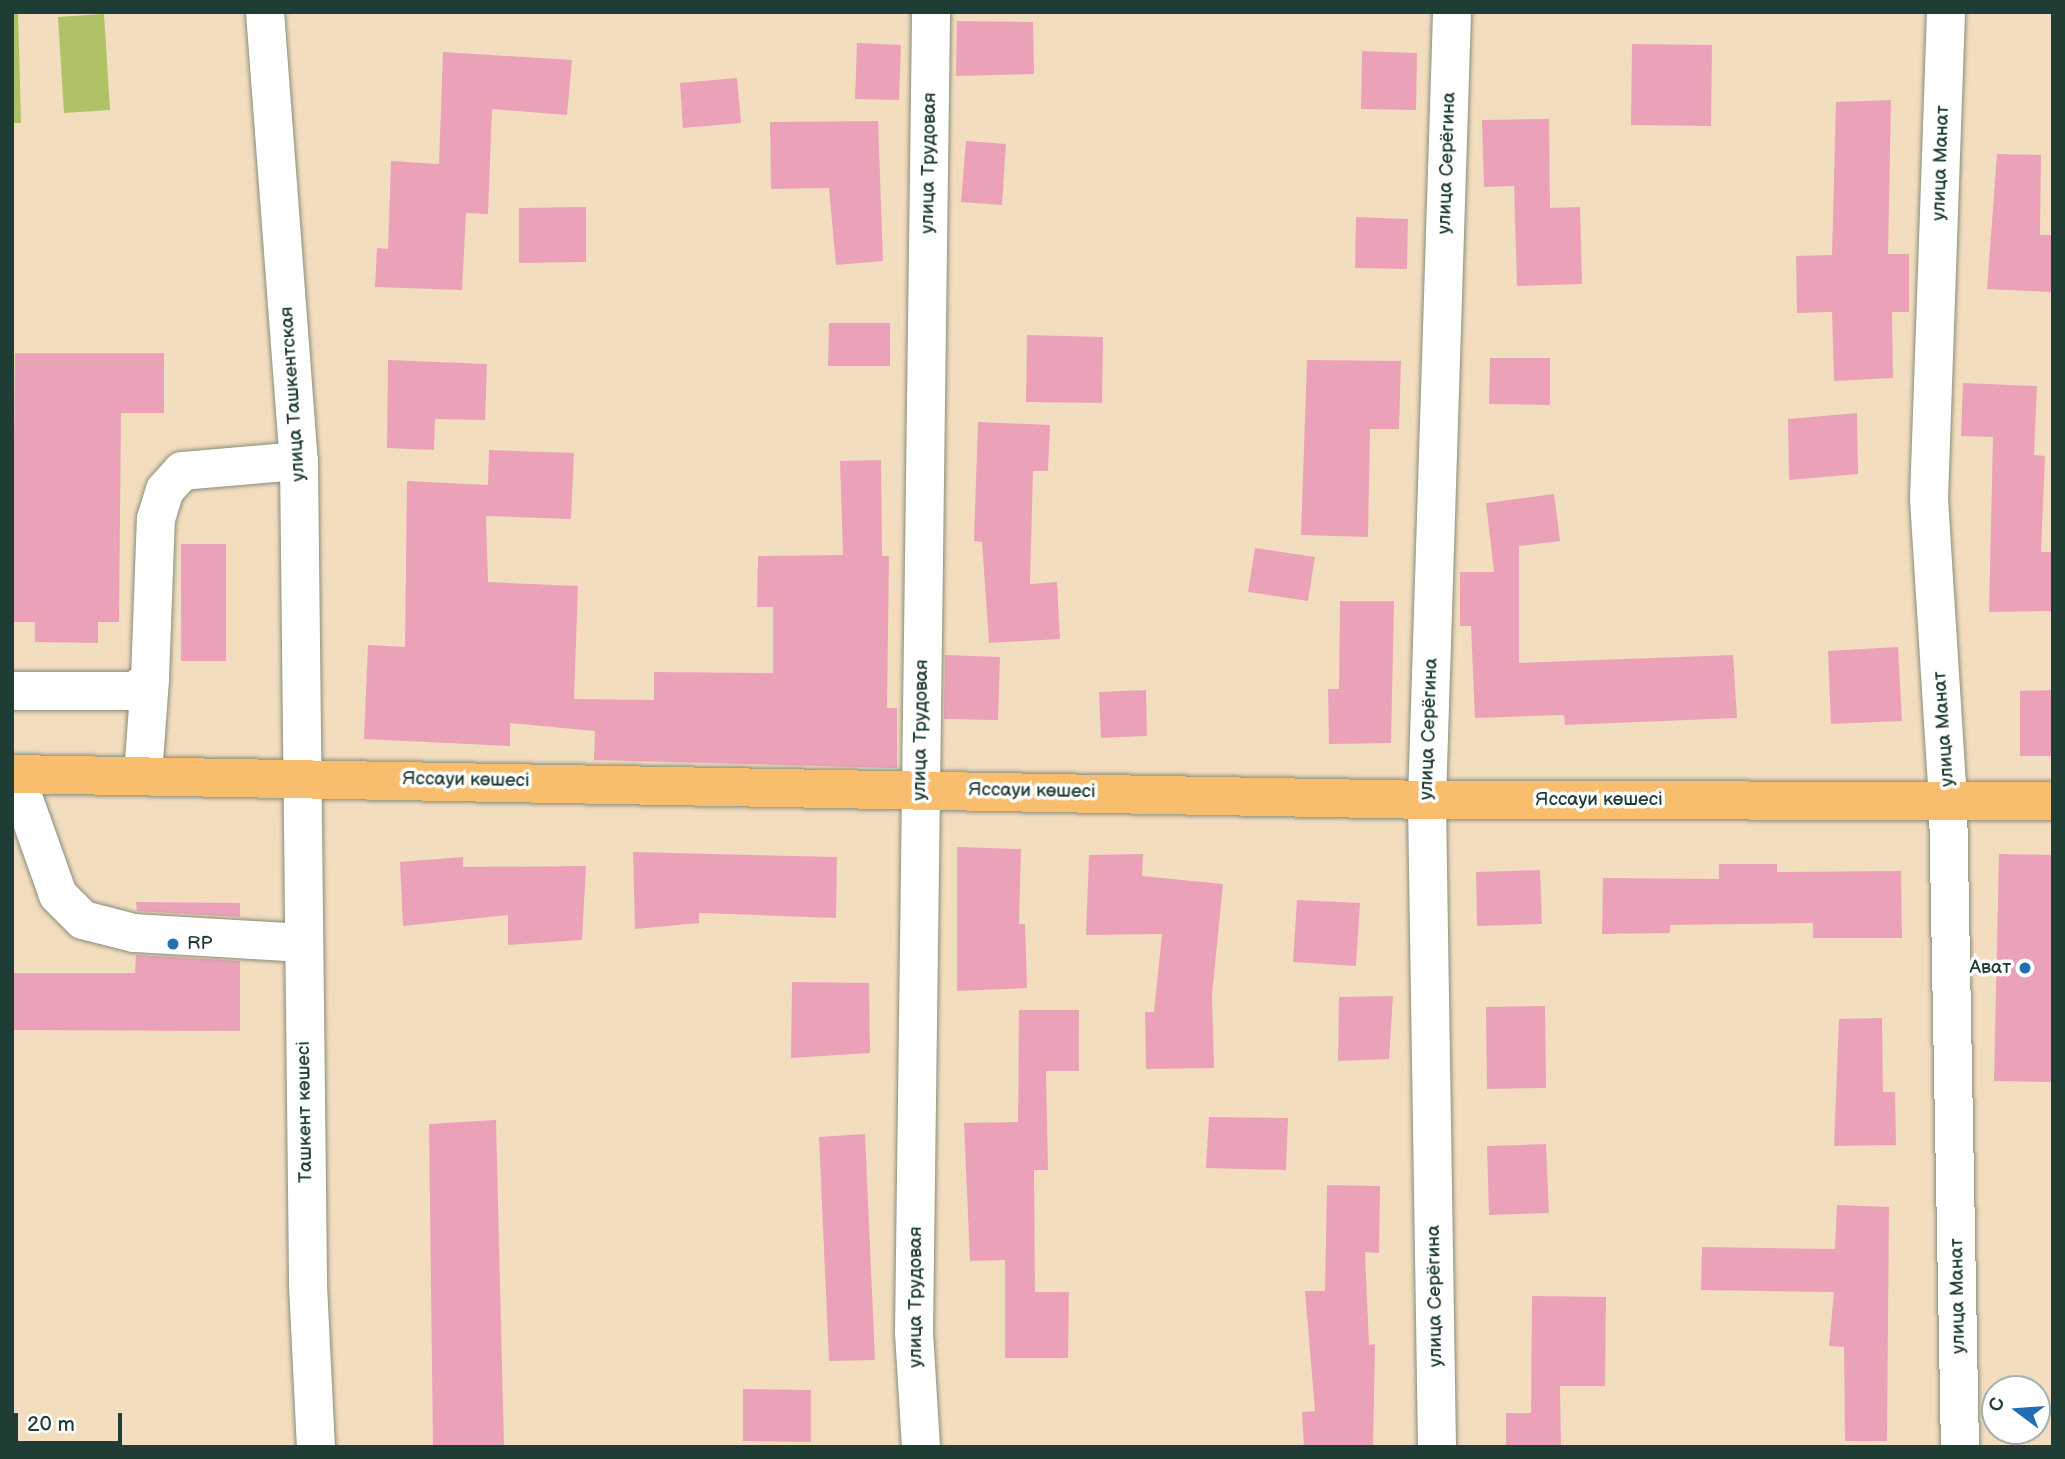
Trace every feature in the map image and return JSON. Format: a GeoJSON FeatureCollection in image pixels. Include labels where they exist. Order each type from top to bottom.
{"type":"FeatureCollection","features":[{"type":"Feature","properties":{"kind":"main road","name":"Яссауи көшесі"},"geometry":{"type":"LineString","coordinates":[[14,774],[920,788],[1427,800],[2053,801]]}},
{"type":"Feature","properties":{"kind":"street","name":"улица Ташкентская"},"geometry":{"type":"LineString","coordinates":[[265,12],[299,461],[300,777]]}},
{"type":"Feature","properties":{"kind":"street","name":"улица Трудовая"},"geometry":{"type":"LineString","coordinates":[[921,1447],[914,1332],[931,12]]}},
{"type":"Feature","properties":{"kind":"street","name":"улица Серёгина"},"geometry":{"type":"LineString","coordinates":[[1437,1447],[1427,800],[1452,12]]}},
{"type":"Feature","properties":{"kind":"street","name":"улица Манат"},"geometry":{"type":"LineString","coordinates":[[1946,12],[1929,499],[1948,801],[1961,1447]]}},
{"type":"Feature","properties":{"kind":"street"},"geometry":{"type":"LineString","coordinates":[[143,775],[150,679],[156,519],[165,490],[182,471],[299,461]]}},
{"type":"Feature","properties":{"kind":"street"},"geometry":{"type":"LineString","coordinates":[[12,691],[135,691],[150,679]]}},
{"type":"Feature","properties":{"kind":"street"},"geometry":{"type":"LineString","coordinates":[[14,774],[58,895],[83,920],[134,933],[302,943]]}},
{"type":"Feature","properties":{"kind":"street","name":"Ташкент көшесі"},"geometry":{"type":"LineString","coordinates":[[300,777],[316,1447]]}},
{"type":"Feature","properties":{"kind":"green space"},"geometry":{"type":"Polygon","coordinates":[[[12,12],[18,12],[21,123],[12,123],[12,12]]]}},
{"type":"Feature","properties":{"kind":"green space"},"geometry":{"type":"Polygon","coordinates":[[[104,14],[110,110],[64,113],[58,17],[104,14]]]}},
{"type":"Feature","properties":{"kind":"building"},"geometry":{"type":"Polygon","coordinates":[[[957,21],[1033,22],[1034,74],[956,76],[957,21]]]}},
{"type":"Feature","properties":{"kind":"building"},"geometry":{"type":"Polygon","coordinates":[[[857,43],[901,45],[899,100],[855,99],[857,43]]]}},
{"type":"Feature","properties":{"kind":"building"},"geometry":{"type":"Polygon","coordinates":[[[1632,44],[1712,45],[1711,126],[1631,125],[1632,44]]]}},
{"type":"Feature","properties":{"kind":"building"},"geometry":{"type":"Polygon","coordinates":[[[1362,51],[1417,53],[1416,110],[1361,109],[1362,51]]]}},
{"type":"Feature","properties":{"kind":"building"},"geometry":{"type":"Polygon","coordinates":[[[443,52],[572,60],[567,115],[492,109],[488,214],[466,213],[462,290],[375,287],[377,248],[388,249],[391,161],[439,164],[443,52]]]}},
{"type":"Feature","properties":{"kind":"building"},"geometry":{"type":"Polygon","coordinates":[[[737,78],[741,123],[683,128],[680,83],[737,78]]]}},
{"type":"Feature","properties":{"kind":"building"},"geometry":{"type":"Polygon","coordinates":[[[1891,100],[1888,254],[1909,254],[1909,312],[1892,312],[1893,378],[1834,381],[1832,312],[1797,313],[1796,256],[1832,255],[1836,102],[1891,100]]]}},
{"type":"Feature","properties":{"kind":"building"},"geometry":{"type":"Polygon","coordinates":[[[1549,119],[1550,208],[1580,207],[1582,284],[1517,286],[1514,186],[1484,187],[1482,120],[1549,119]]]}},
{"type":"Feature","properties":{"kind":"building"},"geometry":{"type":"Polygon","coordinates":[[[878,121],[883,261],[836,265],[829,188],[771,189],[770,122],[878,121]]]}},
{"type":"Feature","properties":{"kind":"building"},"geometry":{"type":"Polygon","coordinates":[[[966,141],[1006,144],[1002,205],[961,202],[966,141]]]}},
{"type":"Feature","properties":{"kind":"building"},"geometry":{"type":"Polygon","coordinates":[[[1997,154],[2041,155],[2040,235],[2053,235],[2053,292],[1987,289],[1997,154]]]}},
{"type":"Feature","properties":{"kind":"building"},"geometry":{"type":"Polygon","coordinates":[[[586,207],[586,262],[519,263],[519,208],[586,207]]]}},
{"type":"Feature","properties":{"kind":"building"},"geometry":{"type":"Polygon","coordinates":[[[1356,217],[1408,219],[1407,269],[1355,268],[1356,217]]]}},
{"type":"Feature","properties":{"kind":"building"},"geometry":{"type":"Polygon","coordinates":[[[829,323],[890,323],[890,366],[828,366],[829,323]]]}},
{"type":"Feature","properties":{"kind":"building"},"geometry":{"type":"Polygon","coordinates":[[[1027,335],[1103,337],[1102,403],[1026,402],[1027,335]]]}},
{"type":"Feature","properties":{"kind":"building"},"geometry":{"type":"Polygon","coordinates":[[[15,353],[164,353],[164,413],[121,413],[119,622],[98,622],[98,643],[35,642],[35,622],[12,622],[15,353]]]}},
{"type":"Feature","properties":{"kind":"building"},"geometry":{"type":"Polygon","coordinates":[[[1490,358],[1550,358],[1550,405],[1489,404],[1490,358]]]}},
{"type":"Feature","properties":{"kind":"building"},"geometry":{"type":"Polygon","coordinates":[[[388,360],[487,364],[485,420],[435,419],[434,450],[387,448],[388,360]]]}},
{"type":"Feature","properties":{"kind":"building"},"geometry":{"type":"Polygon","coordinates":[[[1307,360],[1401,361],[1399,429],[1370,429],[1368,537],[1301,535],[1307,360]]]}},
{"type":"Feature","properties":{"kind":"building"},"geometry":{"type":"Polygon","coordinates":[[[1963,383],[2037,386],[2034,455],[2045,456],[2041,552],[2053,552],[2053,611],[1989,612],[1993,437],[1961,436],[1963,383]]]}},
{"type":"Feature","properties":{"kind":"building"},"geometry":{"type":"Polygon","coordinates":[[[1857,413],[1858,474],[1789,480],[1788,419],[1857,413]]]}},
{"type":"Feature","properties":{"kind":"building"},"geometry":{"type":"Polygon","coordinates":[[[978,422],[1050,425],[1048,471],[1033,471],[1030,584],[1057,582],[1060,639],[989,643],[982,542],[974,541],[978,422]]]}},
{"type":"Feature","properties":{"kind":"building"},"geometry":{"type":"Polygon","coordinates":[[[489,450],[574,453],[571,519],[486,516],[488,582],[578,586],[574,699],[654,700],[654,672],[773,673],[773,607],[757,607],[758,556],[843,555],[840,461],[881,460],[882,556],[889,556],[887,708],[897,708],[897,768],[594,760],[595,731],[510,723],[510,746],[364,739],[368,645],[405,647],[407,481],[488,485],[489,450]]]}},
{"type":"Feature","properties":{"kind":"building"},"geometry":{"type":"Polygon","coordinates":[[[1554,494],[1560,541],[1519,546],[1519,663],[1733,655],[1737,718],[1565,725],[1564,715],[1475,718],[1471,626],[1460,626],[1460,572],[1494,572],[1486,503],[1554,494]]]}},
{"type":"Feature","properties":{"kind":"building"},"geometry":{"type":"Polygon","coordinates":[[[181,544],[226,544],[226,661],[181,661],[181,544]]]}},
{"type":"Feature","properties":{"kind":"building"},"geometry":{"type":"Polygon","coordinates":[[[1255,548],[1315,557],[1308,601],[1248,592],[1255,548]]]}},
{"type":"Feature","properties":{"kind":"building"},"geometry":{"type":"Polygon","coordinates":[[[1340,601],[1394,601],[1391,743],[1329,744],[1328,689],[1339,689],[1340,601]]]}},
{"type":"Feature","properties":{"kind":"building"},"geometry":{"type":"Polygon","coordinates":[[[1898,647],[1902,721],[1831,724],[1828,651],[1898,647]]]}},
{"type":"Feature","properties":{"kind":"building"},"geometry":{"type":"Polygon","coordinates":[[[945,655],[1000,657],[998,720],[944,719],[945,655]]]}},
{"type":"Feature","properties":{"kind":"building"},"geometry":{"type":"Polygon","coordinates":[[[1146,690],[1147,736],[1101,738],[1099,692],[1146,690]]]}},
{"type":"Feature","properties":{"kind":"building"},"geometry":{"type":"Polygon","coordinates":[[[2053,690],[2053,756],[2020,756],[2020,691],[2053,690]]]}},
{"type":"Feature","properties":{"kind":"building"},"geometry":{"type":"Polygon","coordinates":[[[957,847],[1021,849],[1019,924],[1025,924],[1027,988],[957,991],[957,847]]]}},
{"type":"Feature","properties":{"kind":"building"},"geometry":{"type":"Polygon","coordinates":[[[633,852],[837,857],[836,918],[699,913],[699,923],[635,929],[633,852]]]}},
{"type":"Feature","properties":{"kind":"building"},"geometry":{"type":"Polygon","coordinates":[[[1143,854],[1142,876],[1223,884],[1212,995],[1214,1068],[1146,1069],[1145,1012],[1154,1012],[1162,934],[1086,935],[1089,855],[1143,854]]]}},
{"type":"Feature","properties":{"kind":"building","name":"Ават"},"geometry":{"type":"Polygon","coordinates":[[[1999,854],[2053,855],[2053,1082],[1994,1081],[1999,854]]]}},
{"type":"Feature","properties":{"kind":"building"},"geometry":{"type":"Polygon","coordinates":[[[463,857],[463,867],[586,866],[582,940],[508,945],[508,915],[403,926],[400,862],[463,857]]]}},
{"type":"Feature","properties":{"kind":"building"},"geometry":{"type":"Polygon","coordinates":[[[1719,864],[1777,864],[1777,872],[1901,871],[1902,938],[1813,938],[1813,923],[1670,925],[1670,933],[1602,934],[1603,878],[1719,879],[1719,864]]]}},
{"type":"Feature","properties":{"kind":"building"},"geometry":{"type":"Polygon","coordinates":[[[1540,870],[1542,924],[1477,926],[1476,872],[1540,870]]]}},
{"type":"Feature","properties":{"kind":"building"},"geometry":{"type":"Polygon","coordinates":[[[1297,900],[1360,903],[1356,966],[1293,962],[1297,900]]]}},
{"type":"Feature","properties":{"kind":"building"},"geometry":{"type":"Polygon","coordinates":[[[136,902],[240,903],[240,917],[137,911],[136,902]]]}},
{"type":"Feature","properties":{"kind":"building"},"geometry":{"type":"Polygon","coordinates":[[[136,955],[240,961],[240,1031],[12,1030],[12,973],[135,973],[136,955]]]}},
{"type":"Feature","properties":{"kind":"building"},"geometry":{"type":"Polygon","coordinates":[[[792,982],[869,983],[870,1053],[791,1058],[792,982]]]}},
{"type":"Feature","properties":{"kind":"building"},"geometry":{"type":"Polygon","coordinates":[[[1393,996],[1389,1059],[1338,1061],[1339,997],[1393,996]]]}},
{"type":"Feature","properties":{"kind":"building"},"geometry":{"type":"Polygon","coordinates":[[[1545,1006],[1546,1088],[1487,1089],[1486,1007],[1545,1006]]]}},
{"type":"Feature","properties":{"kind":"building"},"geometry":{"type":"Polygon","coordinates":[[[1019,1010],[1079,1010],[1079,1071],[1046,1071],[1048,1170],[1034,1170],[1035,1292],[1069,1292],[1068,1358],[1005,1358],[1005,1260],[970,1261],[964,1123],[1018,1122],[1019,1010]]]}},
{"type":"Feature","properties":{"kind":"building"},"geometry":{"type":"Polygon","coordinates":[[[1882,1018],[1883,1092],[1895,1092],[1896,1145],[1834,1146],[1839,1019],[1882,1018]]]}},
{"type":"Feature","properties":{"kind":"building"},"geometry":{"type":"Polygon","coordinates":[[[1209,1117],[1288,1118],[1286,1170],[1206,1168],[1209,1117]]]}},
{"type":"Feature","properties":{"kind":"building"},"geometry":{"type":"Polygon","coordinates":[[[496,1120],[504,1447],[433,1447],[429,1124],[496,1120]]]}},
{"type":"Feature","properties":{"kind":"building"},"geometry":{"type":"Polygon","coordinates":[[[865,1134],[875,1360],[829,1361],[819,1137],[865,1134]]]}},
{"type":"Feature","properties":{"kind":"building"},"geometry":{"type":"Polygon","coordinates":[[[1546,1144],[1549,1213],[1489,1215],[1487,1146],[1546,1144]]]}},
{"type":"Feature","properties":{"kind":"building"},"geometry":{"type":"Polygon","coordinates":[[[1327,1185],[1380,1186],[1379,1253],[1365,1252],[1369,1345],[1375,1344],[1373,1447],[1304,1447],[1302,1412],[1315,1411],[1305,1291],[1325,1291],[1327,1185]]]}},
{"type":"Feature","properties":{"kind":"building"},"geometry":{"type":"Polygon","coordinates":[[[1837,1205],[1889,1207],[1887,1441],[1845,1441],[1844,1347],[1829,1346],[1834,1292],[1701,1290],[1702,1247],[1835,1249],[1837,1205]]]}},
{"type":"Feature","properties":{"kind":"building"},"geometry":{"type":"Polygon","coordinates":[[[1532,1296],[1606,1297],[1605,1386],[1560,1386],[1561,1447],[1506,1447],[1506,1413],[1531,1413],[1532,1296]]]}},
{"type":"Feature","properties":{"kind":"building"},"geometry":{"type":"Polygon","coordinates":[[[743,1389],[811,1390],[811,1442],[743,1441],[743,1389]]]}},
{"type":"Feature","properties":{"kind":"place","name":"RP"},"geometry":{"type":"Point","coordinates":[173,944]}},
{"type":"Feature","properties":{"kind":"place","name":"Ават"},"geometry":{"type":"Point","coordinates":[2025,968]}}]}
